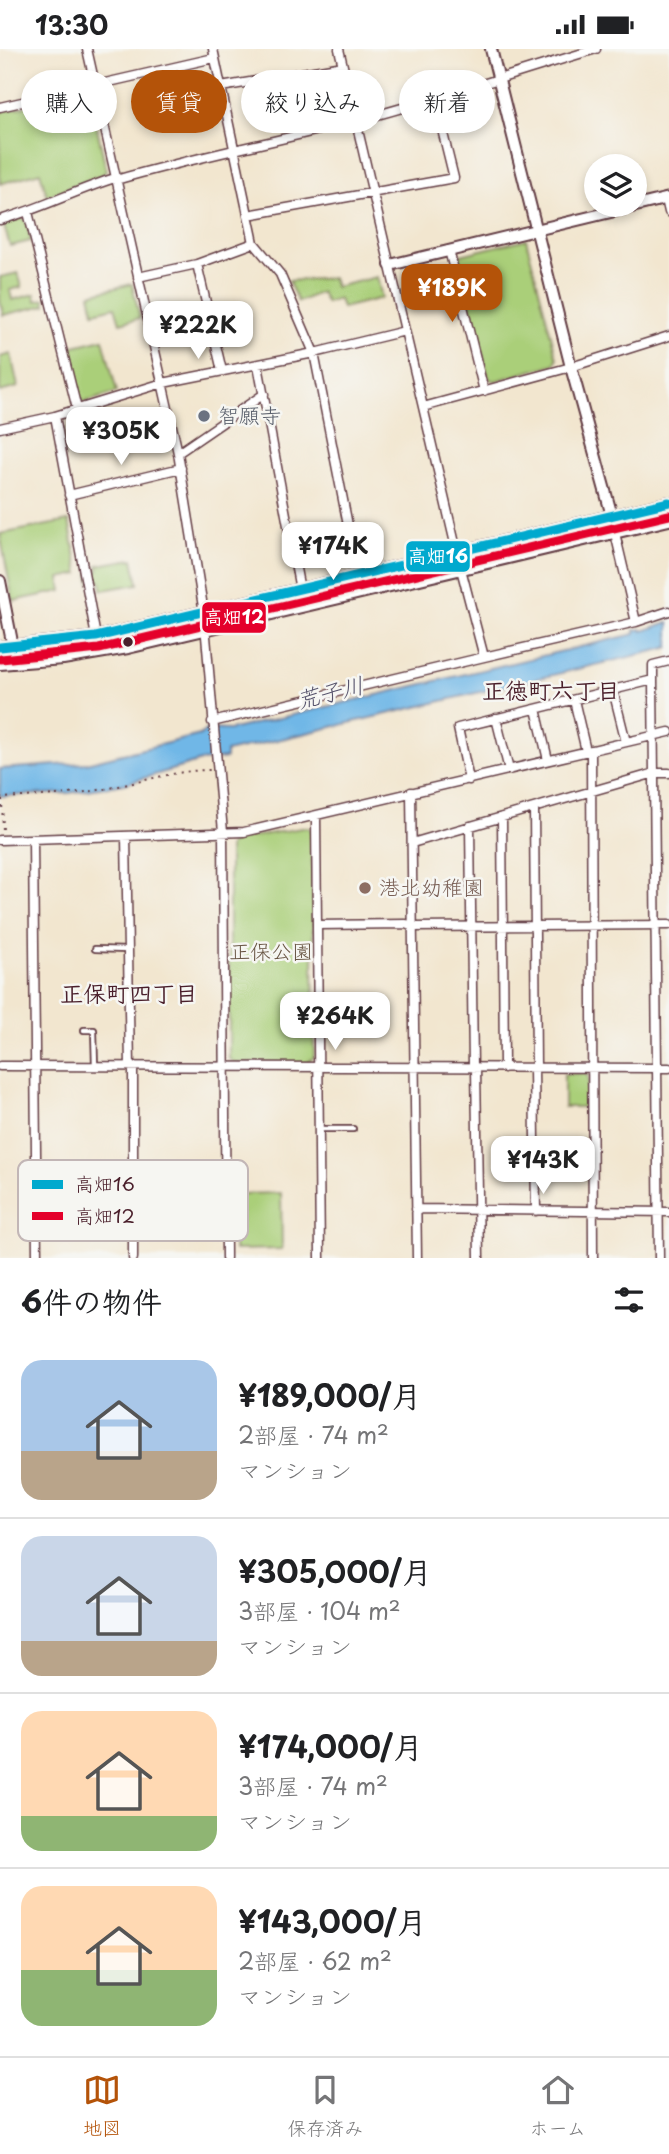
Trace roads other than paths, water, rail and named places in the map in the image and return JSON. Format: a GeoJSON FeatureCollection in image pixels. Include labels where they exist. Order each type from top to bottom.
{"type":"FeatureCollection","features":[{"type":"Feature","properties":{"kind":"street"},"geometry":{"type":"LineString","coordinates":[[87,49],[92,70]]}},
{"type":"Feature","properties":{"kind":"street"},"geometry":{"type":"LineString","coordinates":[[339,49],[344,70]]}},
{"type":"Feature","properties":{"kind":"street"},"geometry":{"type":"LineString","coordinates":[[491,49],[612,516]]}},
{"type":"Feature","properties":{"kind":"street"},"geometry":{"type":"LineString","coordinates":[[495,79],[596,49]]}},
{"type":"Feature","properties":{"kind":"street"},"geometry":{"type":"LineString","coordinates":[[117,80],[213,54]]}},
{"type":"Feature","properties":{"kind":"street"},"geometry":{"type":"LineString","coordinates":[[227,86],[343,67]]}},
{"type":"Feature","properties":{"kind":"street"},"geometry":{"type":"LineString","coordinates":[[0,107],[21,102]]}},
{"type":"Feature","properties":{"kind":"street"},"geometry":{"type":"LineString","coordinates":[[227,114],[254,243],[280,274],[314,353],[358,576]]}},
{"type":"Feature","properties":{"kind":"street"},"geometry":{"type":"LineString","coordinates":[[106,133],[178,453],[204,613],[223,832],[225,1160]]}},
{"type":"Feature","properties":{"kind":"street"},"geometry":{"type":"LineString","coordinates":[[0,220],[28,212],[75,190],[304,133]]}},
{"type":"Feature","properties":{"kind":"street"},"geometry":{"type":"LineString","coordinates":[[359,133],[457,552]]}},
{"type":"Feature","properties":{"kind":"street"},"geometry":{"type":"LineString","coordinates":[[248,215],[454,178],[443,133]]}},
{"type":"Feature","properties":{"kind":"street"},"geometry":{"type":"LineString","coordinates":[[390,265],[667,199],[669,212]]}},
{"type":"Feature","properties":{"kind":"street"},"geometry":{"type":"LineString","coordinates":[[28,212],[77,409]]}},
{"type":"Feature","properties":{"kind":"street"},"geometry":{"type":"LineString","coordinates":[[138,277],[197,264],[254,243]]}},
{"type":"Feature","properties":{"kind":"street"},"geometry":{"type":"LineString","coordinates":[[449,250],[484,391]]}},
{"type":"Feature","properties":{"kind":"street"},"geometry":{"type":"LineString","coordinates":[[197,264],[222,371]]}},
{"type":"Feature","properties":{"kind":"street"},"geometry":{"type":"LineString","coordinates":[[0,428],[55,416],[163,383],[314,353],[405,331]]}},
{"type":"Feature","properties":{"kind":"street"},"geometry":{"type":"LineString","coordinates":[[423,407],[572,367],[669,337]]}},
{"type":"Feature","properties":{"kind":"street"},"geometry":{"type":"LineString","coordinates":[[258,365],[300,590]]}},
{"type":"Feature","properties":{"kind":"street"},"geometry":{"type":"LineString","coordinates":[[178,453],[264,394]]}},
{"type":"Feature","properties":{"kind":"street"},"geometry":{"type":"LineString","coordinates":[[55,416],[96,637]]}},
{"type":"Feature","properties":{"kind":"street"},"geometry":{"type":"LineString","coordinates":[[69,495],[181,468]]}},
{"type":"Feature","properties":{"kind":"street"},"geometry":{"type":"LineString","coordinates":[[0,647],[96,637],[669,502]]}},
{"type":"Feature","properties":{"kind":"street"},"geometry":{"type":"LineString","coordinates":[[0,664],[102,653],[669,520]]}},
{"type":"Feature","properties":{"kind":"street"},"geometry":{"type":"LineString","coordinates":[[615,533],[636,622]]}},
{"type":"Feature","properties":{"kind":"street"},"geometry":{"type":"LineString","coordinates":[[461,569],[484,657]]}},
{"type":"Feature","properties":{"kind":"street"},"geometry":{"type":"LineString","coordinates":[[0,581],[13,646]]}},
{"type":"Feature","properties":{"kind":"street"},"geometry":{"type":"LineString","coordinates":[[212,726],[484,657],[636,622],[669,611]]}},
{"type":"Feature","properties":{"kind":"street"},"geometry":{"type":"LineString","coordinates":[[659,1258],[653,665],[669,661]]}},
{"type":"Feature","properties":{"kind":"street"},"geometry":{"type":"LineString","coordinates":[[469,780],[458,728],[653,680]]}},
{"type":"Feature","properties":{"kind":"street"},"geometry":{"type":"LineString","coordinates":[[613,690],[626,742]]}},
{"type":"Feature","properties":{"kind":"street"},"geometry":{"type":"LineString","coordinates":[[574,700],[589,751],[591,792],[593,1258]]}},
{"type":"Feature","properties":{"kind":"street"},"geometry":{"type":"LineString","coordinates":[[536,709],[548,760]]}},
{"type":"Feature","properties":{"kind":"street"},"geometry":{"type":"LineString","coordinates":[[496,718],[509,770]]}},
{"type":"Feature","properties":{"kind":"street"},"geometry":{"type":"LineString","coordinates":[[1,840],[244,832],[669,732]]}},
{"type":"Feature","properties":{"kind":"street"},"geometry":{"type":"LineString","coordinates":[[412,843],[655,773],[669,773]]}},
{"type":"Feature","properties":{"kind":"street"},"geometry":{"type":"LineString","coordinates":[[411,792],[417,1258]]}},
{"type":"Feature","properties":{"kind":"street"},"geometry":{"type":"LineString","coordinates":[[534,808],[536,1211]]}},
{"type":"Feature","properties":{"kind":"street"},"geometry":{"type":"LineString","coordinates":[[316,816],[320,1258]]}},
{"type":"Feature","properties":{"kind":"street"},"geometry":{"type":"LineString","coordinates":[[502,817],[504,1068]]}},
{"type":"Feature","properties":{"kind":"street"},"geometry":{"type":"LineString","coordinates":[[470,826],[479,1258]]}},
{"type":"Feature","properties":{"kind":"street"},"geometry":{"type":"LineString","coordinates":[[126,836],[132,1160]]}},
{"type":"Feature","properties":{"kind":"street"},"geometry":{"type":"LineString","coordinates":[[33,839],[36,1160]]}},
{"type":"Feature","properties":{"kind":"street"},"geometry":{"type":"LineString","coordinates":[[317,925],[669,925]]}},
{"type":"Feature","properties":{"kind":"street"},"geometry":{"type":"LineString","coordinates":[[0,1066],[669,1068]]}},
{"type":"Feature","properties":{"kind":"street"},"geometry":{"type":"LineString","coordinates":[[416,1209],[669,1212]]}},
{"type":"Feature","properties":{"kind":"lane"},"geometry":{"type":"LineString","coordinates":[[95,949],[128,950]]}},
{"type":"Feature","properties":{"kind":"lane"},"geometry":{"type":"LineString","coordinates":[[84,1030],[94,1030],[95,1066]]}},
{"type":"Feature","properties":{"kind":"lane"},"geometry":{"type":"LineString","coordinates":[[319,1129],[353,1129]]}},
{"type":"Feature","properties":{"kind":"water"},"geometry":{"type":"Polygon","coordinates":[[[669,622],[669,647],[663,649],[226,752],[226,758],[201,761],[124,784],[69,793],[0,796],[0,769],[86,763],[200,735],[207,729],[229,730],[635,634],[635,630],[643,631],[669,622]]]}},
{"type":"Feature","properties":{"kind":"place","name":"智願寺"},"geometry":{"type":"Point","coordinates":[204,416]}},
{"type":"Feature","properties":{"kind":"place","name":"港北幼稚園"},"geometry":{"type":"Point","coordinates":[365,888]}},
{"type":"Feature","properties":{"kind":"district","name":"正徳町六丁目"},"geometry":{"type":"Point","coordinates":[551,691]}},
{"type":"Feature","properties":{"kind":"district","name":"正保町四丁目"},"geometry":{"type":"Point","coordinates":[129,994]}},
{"type":"Feature","properties":{"kind":"water label","name":"荒子川"},"geometry":{"type":"Point","coordinates":[330,693]}},
{"type":"Feature","properties":{"kind":"park label","name":"正保公園"},"geometry":{"type":"Point","coordinates":[271,952]}}]}
